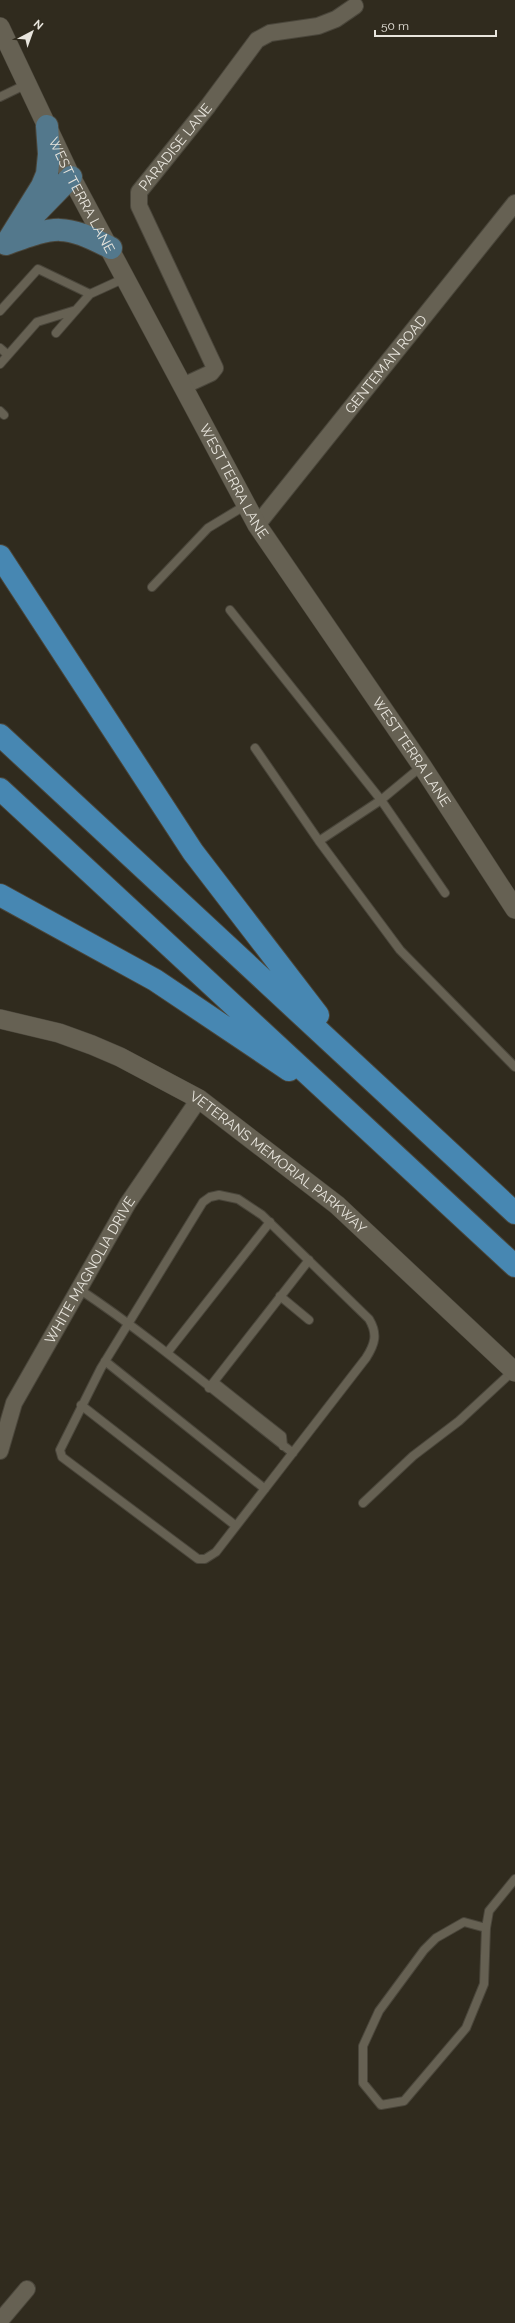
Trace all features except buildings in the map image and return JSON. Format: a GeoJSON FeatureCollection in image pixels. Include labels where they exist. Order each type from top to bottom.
{"type":"FeatureCollection","features":[{"type":"Feature","properties":{"kind":"highway"},"geometry":{"type":"LineString","coordinates":[[0,556],[193,852],[304,999],[376,1085]]}},
{"type":"Feature","properties":{"kind":"highway"},"geometry":{"type":"LineString","coordinates":[[0,735],[515,1213]]}},
{"type":"Feature","properties":{"kind":"highway"},"geometry":{"type":"LineString","coordinates":[[0,789],[515,1266]]}},
{"type":"Feature","properties":{"kind":"highway"},"geometry":{"type":"LineString","coordinates":[[0,895],[155,980],[243,1041],[337,1101]]}},
{"type":"Feature","properties":{"kind":"main road"},"geometry":{"type":"LineString","coordinates":[[3,248],[42,186],[47,174],[49,154],[47,126]]}},
{"type":"Feature","properties":{"kind":"main road"},"geometry":{"type":"LineString","coordinates":[[3,248],[71,177]]}},
{"type":"Feature","properties":{"kind":"main road"},"geometry":{"type":"LineString","coordinates":[[3,248],[55,229],[75,231],[111,248]]}},
{"type":"Feature","properties":{"kind":"street","name":"PARADISE LANE"},"geometry":{"type":"LineString","coordinates":[[183,386],[211,373],[215,368],[139,206],[139,192],[208,106],[257,40],[270,33],[318,26],[336,19],[355,6]]}},
{"type":"Feature","properties":{"kind":"street","name":"WEST TERRA LANE"},"geometry":{"type":"LineString","coordinates":[[0,27],[71,177],[111,248],[125,278],[257,525],[422,766],[515,908]]}},
{"type":"Feature","properties":{"kind":"street","name":"GENTEMAN ROAD"},"geometry":{"type":"LineString","coordinates":[[257,525],[515,203]]}},
{"type":"Feature","properties":{"kind":"street","name":"VETERANS MEMORIAL PARKWAY"},"geometry":{"type":"LineString","coordinates":[[0,1019],[59,1033],[92,1045],[120,1057],[199,1099],[337,1205],[514,1371]]}},
{"type":"Feature","properties":{"kind":"street","name":"WHITE MAGNOLIA DRIVE"},"geometry":{"type":"LineString","coordinates":[[0,1451],[14,1404],[79,1289],[128,1203],[199,1099]]}},
{"type":"Feature","properties":{"kind":"street"},"geometry":{"type":"LineString","coordinates":[[0,2322],[28,2289]]}},
{"type":"Feature","properties":{"kind":"lane"},"geometry":{"type":"LineString","coordinates":[[0,97],[27,84]]}},
{"type":"Feature","properties":{"kind":"lane"},"geometry":{"type":"LineString","coordinates":[[0,311],[38,270],[90,294]]}},
{"type":"Feature","properties":{"kind":"lane"},"geometry":{"type":"LineString","coordinates":[[56,333],[90,294],[125,278]]}},
{"type":"Feature","properties":{"kind":"lane"},"geometry":{"type":"LineString","coordinates":[[0,364],[37,322],[76,310]]}},
{"type":"Feature","properties":{"kind":"lane"},"geometry":{"type":"LineString","coordinates":[[0,348],[8,355]]}},
{"type":"Feature","properties":{"kind":"lane"},"geometry":{"type":"LineString","coordinates":[[152,587],[208,528],[246,505]]}},
{"type":"Feature","properties":{"kind":"lane"},"geometry":{"type":"LineString","coordinates":[[230,610],[381,800],[444,893]]}},
{"type":"Feature","properties":{"kind":"lane"},"geometry":{"type":"LineString","coordinates":[[255,748],[319,840],[400,950],[515,1067]]}},
{"type":"Feature","properties":{"kind":"lane"},"geometry":{"type":"LineString","coordinates":[[319,840],[381,800],[422,766]]}},
{"type":"Feature","properties":{"kind":"lane"},"geometry":{"type":"LineString","coordinates":[[219,1194],[227,1195],[253,1207],[270,1222],[370,1319],[374,1328],[374,1346],[216,1552],[204,1559],[198,1559],[62,1456],[60,1450],[105,1361],[203,1202],[219,1194]]}},
{"type":"Feature","properties":{"kind":"lane"},"geometry":{"type":"LineString","coordinates":[[167,1354],[270,1222]]}},
{"type":"Feature","properties":{"kind":"lane"},"geometry":{"type":"LineString","coordinates":[[211,1385],[309,1260]]}},
{"type":"Feature","properties":{"kind":"lane"},"geometry":{"type":"LineString","coordinates":[[79,1289],[128,1323],[167,1354],[211,1385],[292,1453]]}},
{"type":"Feature","properties":{"kind":"lane"},"geometry":{"type":"LineString","coordinates":[[280,1296],[309,1320]]}},
{"type":"Feature","properties":{"kind":"lane"},"geometry":{"type":"LineString","coordinates":[[105,1361],[265,1489]]}},
{"type":"Feature","properties":{"kind":"lane"},"geometry":{"type":"LineString","coordinates":[[363,1503],[413,1456],[459,1421],[514,1371]]}},
{"type":"Feature","properties":{"kind":"lane"},"geometry":{"type":"LineString","coordinates":[[82,1405],[236,1526]]}},
{"type":"Feature","properties":{"kind":"lane"},"geometry":{"type":"LineString","coordinates":[[486,1928],[464,1922],[436,1938],[424,1950],[379,2011],[363,2046],[363,2083],[381,2106],[404,2101],[466,2028],[484,1984],[486,1928],[489,1910],[515,1879]]}}]}
